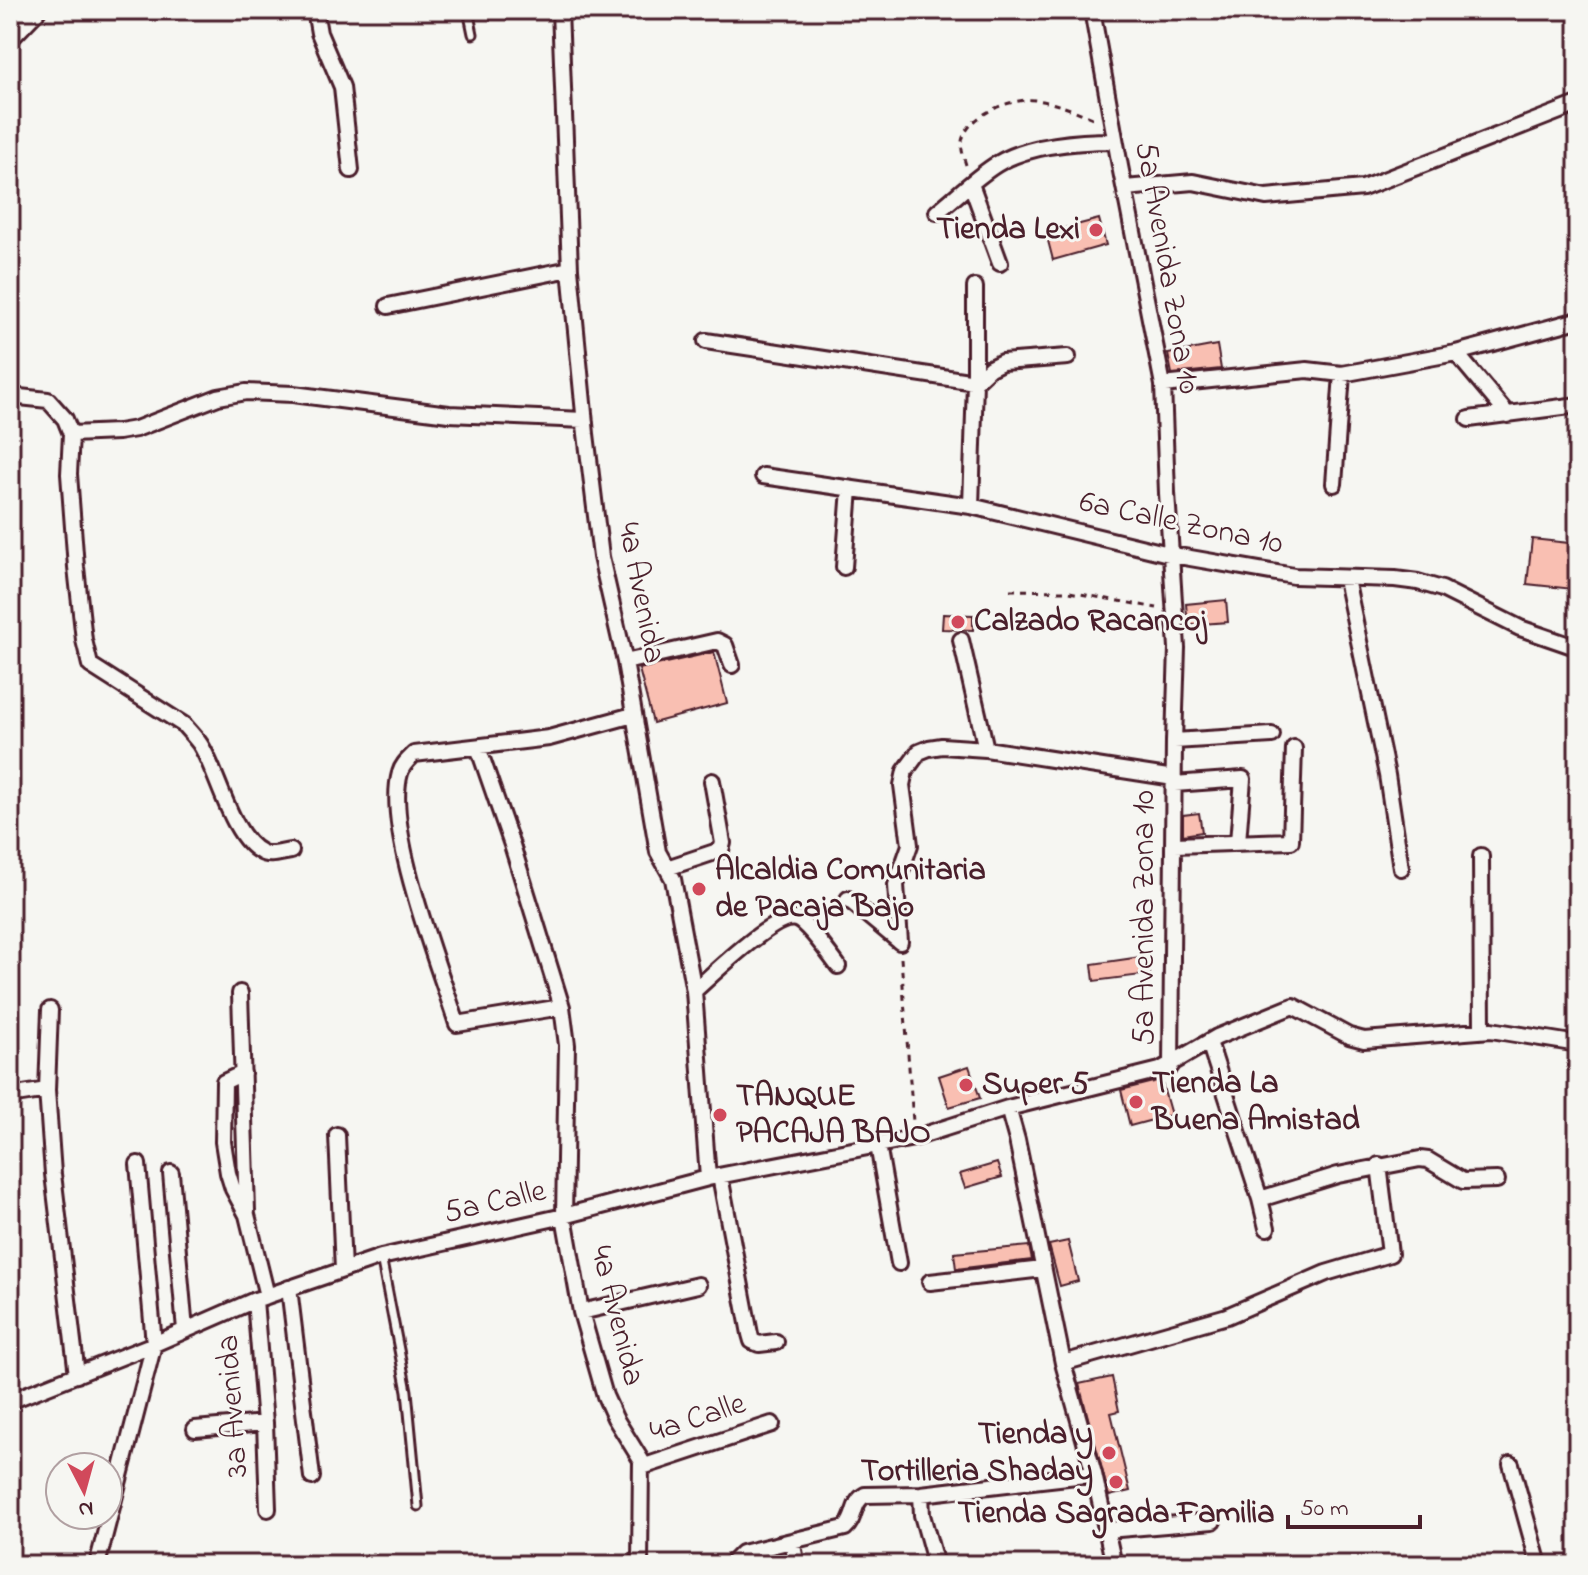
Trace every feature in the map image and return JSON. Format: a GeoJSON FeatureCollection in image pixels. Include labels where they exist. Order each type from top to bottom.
{"type":"FeatureCollection","features":[{"type":"Feature","properties":{"kind":"street"},"geometry":{"type":"LineString","coordinates":[[10,37],[36,10]]}},
{"type":"Feature","properties":{"kind":"street"},"geometry":{"type":"LineString","coordinates":[[315,10],[319,33],[342,87],[351,170]]}},
{"type":"Feature","properties":{"kind":"street","name":"4a Avenida"},"geometry":{"type":"LineString","coordinates":[[560,10],[570,269],[601,557],[625,662],[658,852],[667,868],[679,905],[694,991],[714,1177],[752,1341],[759,1344],[776,1342]]}},
{"type":"Feature","properties":{"kind":"street","name":"5a Avenida Zona 10"},"geometry":{"type":"LineString","coordinates":[[1092,10],[1163,385],[1178,683],[1174,741],[1171,1066]]}},
{"type":"Feature","properties":{"kind":"street"},"geometry":{"type":"LineString","coordinates":[[1125,188],[1193,182],[1266,197],[1363,188],[1578,104]]}},
{"type":"Feature","properties":{"kind":"street"},"geometry":{"type":"LineString","coordinates":[[937,212],[997,164],[1015,156],[1114,133]]}},
{"type":"Feature","properties":{"kind":"street"},"geometry":{"type":"LineString","coordinates":[[971,184],[1000,263]]}},
{"type":"Feature","properties":{"kind":"street"},"geometry":{"type":"LineString","coordinates":[[388,306],[570,269]]}},
{"type":"Feature","properties":{"kind":"street"},"geometry":{"type":"LineString","coordinates":[[971,506],[975,287]]}},
{"type":"Feature","properties":{"kind":"street"},"geometry":{"type":"LineString","coordinates":[[1163,385],[1307,370],[1342,374],[1456,353],[1578,320]]}},
{"type":"Feature","properties":{"kind":"street"},"geometry":{"type":"LineString","coordinates":[[706,341],[975,382]]}},
{"type":"Feature","properties":{"kind":"street"},"geometry":{"type":"LineString","coordinates":[[1456,353],[1508,415]]}},
{"type":"Feature","properties":{"kind":"street"},"geometry":{"type":"LineString","coordinates":[[975,382],[1002,362],[1068,357]]}},
{"type":"Feature","properties":{"kind":"street"},"geometry":{"type":"LineString","coordinates":[[1334,484],[1342,374]]}},
{"type":"Feature","properties":{"kind":"street"},"geometry":{"type":"LineString","coordinates":[[71,434],[136,429],[218,397],[246,392],[293,394],[449,414],[584,420]]}},
{"type":"Feature","properties":{"kind":"street"},"geometry":{"type":"LineString","coordinates":[[10,396],[48,400],[65,419],[71,434],[69,474],[76,567],[84,640],[90,665],[192,733],[239,827],[254,847],[265,854],[291,851]]}},
{"type":"Feature","properties":{"kind":"street"},"geometry":{"type":"LineString","coordinates":[[1469,419],[1578,405]]}},
{"type":"Feature","properties":{"kind":"street","name":"6a Calle Zona 10"},"geometry":{"type":"LineString","coordinates":[[763,476],[971,506],[1173,555],[1294,576],[1395,579],[1430,586],[1520,628],[1578,648]]}},
{"type":"Feature","properties":{"kind":"street"},"geometry":{"type":"LineString","coordinates":[[844,567],[850,489]]}},
{"type":"Feature","properties":{"kind":"street"},"geometry":{"type":"LineString","coordinates":[[1346,579],[1387,775],[1401,868]]}},
{"type":"Feature","properties":{"kind":"street"},"geometry":{"type":"LineString","coordinates":[[961,640],[986,749]]}},
{"type":"Feature","properties":{"kind":"street"},"geometry":{"type":"LineString","coordinates":[[625,662],[717,641],[725,645],[732,665]]}},
{"type":"Feature","properties":{"kind":"street"},"geometry":{"type":"LineString","coordinates":[[562,1007],[457,1024],[403,849],[398,789],[400,772],[414,754],[549,738],[633,715]]}},
{"type":"Feature","properties":{"kind":"street"},"geometry":{"type":"LineString","coordinates":[[1174,741],[1272,735]]}},
{"type":"Feature","properties":{"kind":"street","name":"4a Avenida"},"geometry":{"type":"LineString","coordinates":[[478,747],[562,1007],[567,1045],[564,1216],[581,1312],[605,1396],[638,1454],[642,1467],[640,1565]]}},
{"type":"Feature","properties":{"kind":"street"},"geometry":{"type":"LineString","coordinates":[[900,942],[896,885],[910,845],[902,793],[905,771],[919,752],[929,748],[986,749],[1174,781],[1243,779],[1238,842]]}},
{"type":"Feature","properties":{"kind":"street"},"geometry":{"type":"LineString","coordinates":[[1175,845],[1291,841],[1294,748]]}},
{"type":"Feature","properties":{"kind":"street"},"geometry":{"type":"LineString","coordinates":[[667,868],[721,850],[723,843],[712,781]]}},
{"type":"Feature","properties":{"kind":"street"},"geometry":{"type":"LineString","coordinates":[[1481,856],[1482,1030]]}},
{"type":"Feature","properties":{"kind":"street"},"geometry":{"type":"LineString","coordinates":[[848,899],[900,942]]}},
{"type":"Feature","properties":{"kind":"street"},"geometry":{"type":"LineString","coordinates":[[694,991],[762,933],[786,919],[800,921],[838,966]]}},
{"type":"Feature","properties":{"kind":"street"},"geometry":{"type":"LineString","coordinates":[[240,993],[247,1215]]}},
{"type":"Feature","properties":{"kind":"street","name":"5a Calle"},"geometry":{"type":"LineString","coordinates":[[10,1401],[261,1298],[381,1257],[564,1216],[714,1177],[914,1138],[1008,1108],[1171,1066],[1209,1042],[1293,1006],[1349,1036],[1364,1040],[1501,1030],[1578,1044]]}},
{"type":"Feature","properties":{"kind":"street"},"geometry":{"type":"LineString","coordinates":[[50,1010],[47,1090],[53,1174],[77,1375]]}},
{"type":"Feature","properties":{"kind":"street"},"geometry":{"type":"LineString","coordinates":[[1209,1042],[1267,1228]]}},
{"type":"Feature","properties":{"kind":"street"},"geometry":{"type":"LineString","coordinates":[[243,1073],[224,1082],[223,1142],[230,1182],[247,1215]]}},
{"type":"Feature","properties":{"kind":"street"},"geometry":{"type":"LineString","coordinates":[[10,1096],[47,1090]]}},
{"type":"Feature","properties":{"kind":"street"},"geometry":{"type":"LineString","coordinates":[[1008,1108],[1063,1363],[1094,1474],[1114,1565]]}},
{"type":"Feature","properties":{"kind":"street"},"geometry":{"type":"LineString","coordinates":[[337,1135],[343,1270]]}},
{"type":"Feature","properties":{"kind":"street"},"geometry":{"type":"LineString","coordinates":[[878,1145],[899,1263]]}},
{"type":"Feature","properties":{"kind":"street"},"geometry":{"type":"LineString","coordinates":[[1260,1199],[1379,1165],[1428,1160],[1463,1181],[1497,1180]]}},
{"type":"Feature","properties":{"kind":"street"},"geometry":{"type":"LineString","coordinates":[[97,1565],[154,1344],[138,1164]]}},
{"type":"Feature","properties":{"kind":"street"},"geometry":{"type":"LineString","coordinates":[[1063,1363],[1227,1316],[1326,1273],[1390,1254],[1379,1165]]}},
{"type":"Feature","properties":{"kind":"street"},"geometry":{"type":"LineString","coordinates":[[171,1173],[185,1330]]}},
{"type":"Feature","properties":{"kind":"street","name":"3a Avenida"},"geometry":{"type":"LineString","coordinates":[[247,1215],[261,1298],[268,1509]]}},
{"type":"Feature","properties":{"kind":"street"},"geometry":{"type":"LineString","coordinates":[[930,1282],[1043,1269]]}},
{"type":"Feature","properties":{"kind":"street"},"geometry":{"type":"LineString","coordinates":[[581,1312],[698,1285]]}},
{"type":"Feature","properties":{"kind":"street"},"geometry":{"type":"LineString","coordinates":[[289,1288],[312,1477]]}},
{"type":"Feature","properties":{"kind":"street"},"geometry":{"type":"LineString","coordinates":[[195,1429],[265,1423]]}},
{"type":"Feature","properties":{"kind":"street","name":"4a Calle"},"geometry":{"type":"LineString","coordinates":[[642,1467],[772,1424]]}},
{"type":"Feature","properties":{"kind":"street"},"geometry":{"type":"LineString","coordinates":[[1511,1464],[1539,1565]]}},
{"type":"Feature","properties":{"kind":"street"},"geometry":{"type":"LineString","coordinates":[[730,1565],[742,1553],[845,1528],[857,1503],[865,1495],[921,1494],[1094,1474]]}},
{"type":"Feature","properties":{"kind":"street"},"geometry":{"type":"LineString","coordinates":[[921,1494],[922,1515],[936,1565]]}},
{"type":"Feature","properties":{"kind":"street"},"geometry":{"type":"LineString","coordinates":[[1107,1530],[1213,1521]]}},
{"type":"Feature","properties":{"kind":"street"},"geometry":{"type":"LineString","coordinates":[[792,1541],[797,1565]]}},
{"type":"Feature","properties":{"kind":"lane"},"geometry":{"type":"LineString","coordinates":[[468,10],[473,34]]}},
{"type":"Feature","properties":{"kind":"lane"},"geometry":{"type":"LineString","coordinates":[[381,1257],[407,1391],[418,1506]]}},
{"type":"Feature","properties":{"kind":"path"},"geometry":{"type":"LineString","coordinates":[[971,184],[961,145],[970,126],[988,112],[1008,104],[1034,100],[1073,110],[1114,133]]}},
{"type":"Feature","properties":{"kind":"path"},"geometry":{"type":"LineString","coordinates":[[1010,590],[1064,591],[1176,611]]}},
{"type":"Feature","properties":{"kind":"path"},"geometry":{"type":"LineString","coordinates":[[900,942],[914,1138]]}},
{"type":"Feature","properties":{"kind":"building"},"geometry":{"type":"Polygon","coordinates":[[[1099,219],[1106,245],[1053,260],[1046,233],[1099,219]]]}},
{"type":"Feature","properties":{"kind":"building"},"geometry":{"type":"Polygon","coordinates":[[[1217,345],[1221,369],[1172,374],[1168,354],[1217,345]]]}},
{"type":"Feature","properties":{"kind":"building"},"geometry":{"type":"Polygon","coordinates":[[[1532,539],[1578,544],[1573,589],[1527,584],[1532,539]]]}},
{"type":"Feature","properties":{"kind":"building"},"geometry":{"type":"Polygon","coordinates":[[[1226,600],[1228,622],[1188,625],[1186,604],[1226,600]]]}},
{"type":"Feature","properties":{"kind":"building","name":"Calzado Racancoj"},"geometry":{"type":"Polygon","coordinates":[[[943,614],[973,615],[973,630],[942,629],[943,614]]]}},
{"type":"Feature","properties":{"kind":"building"},"geometry":{"type":"Polygon","coordinates":[[[714,652],[727,703],[653,723],[639,669],[714,652]]]}},
{"type":"Feature","properties":{"kind":"building"},"geometry":{"type":"Polygon","coordinates":[[[1199,813],[1202,832],[1183,835],[1183,815],[1199,813]]]}},
{"type":"Feature","properties":{"kind":"building"},"geometry":{"type":"Polygon","coordinates":[[[1148,956],[1150,974],[1094,981],[1092,964],[1148,956]]]}},
{"type":"Feature","properties":{"kind":"building"},"geometry":{"type":"Polygon","coordinates":[[[969,1066],[980,1098],[949,1107],[939,1076],[969,1066]]]}},
{"type":"Feature","properties":{"kind":"building"},"geometry":{"type":"Polygon","coordinates":[[[1161,1080],[1171,1115],[1130,1126],[1121,1090],[1161,1080]]]}},
{"type":"Feature","properties":{"kind":"building"},"geometry":{"type":"Polygon","coordinates":[[[997,1163],[1002,1177],[965,1188],[960,1174],[997,1163]]]}},
{"type":"Feature","properties":{"kind":"building"},"geometry":{"type":"Polygon","coordinates":[[[1068,1241],[1078,1281],[1060,1286],[1049,1245],[1068,1241]]]}},
{"type":"Feature","properties":{"kind":"building"},"geometry":{"type":"Polygon","coordinates":[[[1029,1246],[1032,1260],[956,1269],[954,1253],[1029,1246]]]}},
{"type":"Feature","properties":{"kind":"building"},"geometry":{"type":"Polygon","coordinates":[[[1112,1377],[1119,1411],[1111,1413],[1130,1491],[1109,1496],[1079,1384],[1112,1377]]]}},
{"type":"Feature","properties":{"kind":"place","name":"Tienda Lexi"},"geometry":{"type":"Point","coordinates":[1096,230]}},
{"type":"Feature","properties":{"kind":"place","name":"Calzado Racancoj"},"geometry":{"type":"Point","coordinates":[958,622]}},
{"type":"Feature","properties":{"kind":"place","name":"Alcaldia Comunitaria de Pacaja Bajo"},"geometry":{"type":"Point","coordinates":[699,889]}},
{"type":"Feature","properties":{"kind":"place","name":"Super 5"},"geometry":{"type":"Point","coordinates":[966,1085]}},
{"type":"Feature","properties":{"kind":"place","name":"Tienda La Buena Amistad"},"geometry":{"type":"Point","coordinates":[1136,1102]}},
{"type":"Feature","properties":{"kind":"place","name":"TANQUE PACAJA BAJO"},"geometry":{"type":"Point","coordinates":[720,1115]}},
{"type":"Feature","properties":{"kind":"place","name":"Tienda y Tortilleria Shaday"},"geometry":{"type":"Point","coordinates":[1109,1453]}},
{"type":"Feature","properties":{"kind":"place","name":"Tienda Sagrada Familia"},"geometry":{"type":"Point","coordinates":[1116,1482]}}]}
